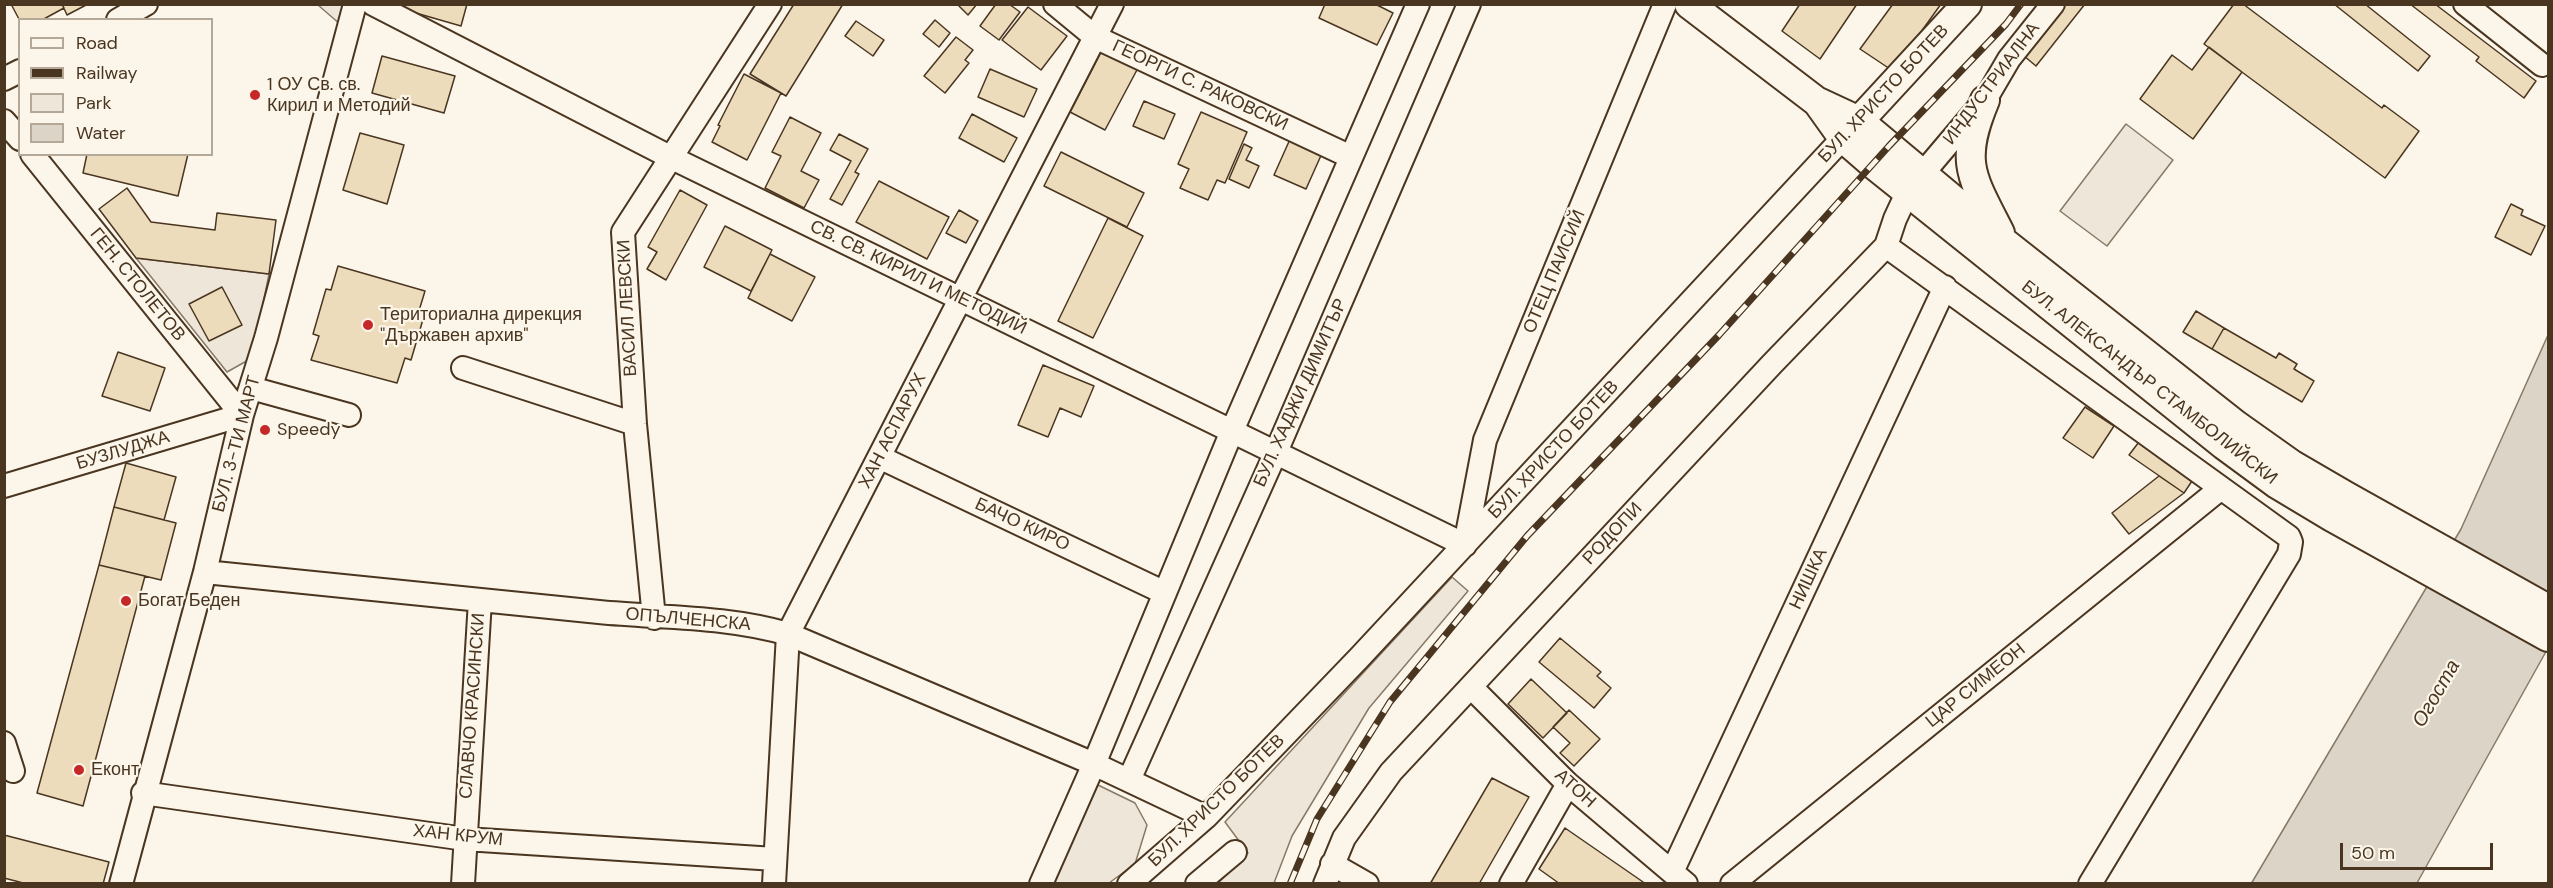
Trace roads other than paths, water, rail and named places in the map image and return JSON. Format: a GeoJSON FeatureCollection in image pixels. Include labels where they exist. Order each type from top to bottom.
{"type":"FeatureCollection","features":[{"type":"Feature","properties":{"kind":"main road","name":"БУЛ. ХРИСТО БОТЕВ"},"geometry":{"type":"LineString","coordinates":[[1851,129],[1967,4]]}},
{"type":"Feature","properties":{"kind":"main road","name":"БУЛ. АЛЕКСАНДЪР СТАМБОЛИЙСКИ"},"geometry":{"type":"LineString","coordinates":[[1701,8],[1851,129],[2223,445],[2277,484],[2339,507],[2548,609]]}},
{"type":"Feature","properties":{"kind":"main road"},"geometry":{"type":"LineString","coordinates":[[1985,100],[1971,135],[1970,165],[1982,197],[2005,243]]}},
{"type":"Feature","properties":{"kind":"main road","name":"БУЛ. АЛЕКСАНДЪР СТАМБОЛИЙСКИ"},"geometry":{"type":"LineString","coordinates":[[1915,183],[2005,243],[2236,425],[2292,464],[2339,507],[2548,637]]}},
{"type":"Feature","properties":{"kind":"street"},"geometry":{"type":"LineString","coordinates":[[122,18],[146,4]]}},
{"type":"Feature","properties":{"kind":"street","name":"БУЛ. 3-ТИ МАРТ"},"geometry":{"type":"LineString","coordinates":[[121,884],[205,572],[242,415],[267,338],[355,4]]}},
{"type":"Feature","properties":{"kind":"street","name":"СВ. СВ. КИРИЛ И МЕТОДИЙ"},"geometry":{"type":"LineString","coordinates":[[373,4],[670,157],[1465,545]]}},
{"type":"Feature","properties":{"kind":"street","name":"ВАСИЛ ЛЕВСКИ"},"geometry":{"type":"LineString","coordinates":[[654,618],[635,424],[623,232],[771,4]]}},
{"type":"Feature","properties":{"kind":"street","name":"ГЕОРГИ С. РАКОВСКИ"},"geometry":{"type":"LineString","coordinates":[[1055,4],[1095,37],[1351,157]]}},
{"type":"Feature","properties":{"kind":"street","name":"ХАН АСПАРУХ"},"geometry":{"type":"LineString","coordinates":[[774,884],[788,634],[1112,4]]}},
{"type":"Feature","properties":{"kind":"street"},"geometry":{"type":"LineString","coordinates":[[1041,884],[1094,764],[1232,431],[1418,4]]}},
{"type":"Feature","properties":{"kind":"street","name":"БУЛ. ХАДЖИ ДИМИТЪР"},"geometry":{"type":"LineString","coordinates":[[1129,780],[1275,452],[1469,4]]}},
{"type":"Feature","properties":{"kind":"street","name":"ОТЕЦ ПАИСИЙ"},"geometry":{"type":"LineString","coordinates":[[1465,545],[1485,440],[1665,4]]}},
{"type":"Feature","properties":{"kind":"street","name":"ИНДУСТРИАЛНА"},"geometry":{"type":"LineString","coordinates":[[1915,183],[1985,100],[2009,59],[2053,4]]}},
{"type":"Feature","properties":{"kind":"street"},"geometry":{"type":"LineString","coordinates":[[2465,4],[2541,65]]}},
{"type":"Feature","properties":{"kind":"street"},"geometry":{"type":"LineString","coordinates":[[4,79],[18,72]]}},
{"type":"Feature","properties":{"kind":"street"},"geometry":{"type":"LineString","coordinates":[[4,121],[18,137]]}},
{"type":"Feature","properties":{"kind":"street","name":"БУЛ. ХРИСТО БОТЕВ"},"geometry":{"type":"LineString","coordinates":[[1129,884],[1206,817],[1465,545],[1851,129]]}},
{"type":"Feature","properties":{"kind":"street","name":"ГЕН. СТОЛЕТОВ"},"geometry":{"type":"LineString","coordinates":[[34,156],[242,415]]}},
{"type":"Feature","properties":{"kind":"street","name":"РОДОПИ"},"geometry":{"type":"LineString","coordinates":[[1328,874],[1355,820],[1391,772],[1772,364],[1886,246],[1894,219],[1915,183]]}},
{"type":"Feature","properties":{"kind":"street"},"geometry":{"type":"LineString","coordinates":[[1886,246],[2289,537],[2291,542],[2289,554],[2090,884]]}},
{"type":"Feature","properties":{"kind":"street","name":"НИШКА"},"geometry":{"type":"LineString","coordinates":[[1679,878],[1945,287]]}},
{"type":"Feature","properties":{"kind":"street"},"geometry":{"type":"LineString","coordinates":[[463,368],[635,424]]}},
{"type":"Feature","properties":{"kind":"street"},"geometry":{"type":"LineString","coordinates":[[251,387],[349,414]]}},
{"type":"Feature","properties":{"kind":"street","name":"БУЗЛУДЖА"},"geometry":{"type":"LineString","coordinates":[[4,486],[242,415]]}},
{"type":"Feature","properties":{"kind":"street","name":"БАЧО КИРО"},"geometry":{"type":"LineString","coordinates":[[879,457],[1166,593]]}},
{"type":"Feature","properties":{"kind":"street","name":"ЦАР СИМЕОН"},"geometry":{"type":"LineString","coordinates":[[1732,884],[2220,489]]}},
{"type":"Feature","properties":{"kind":"street","name":"ОПЪЛЧЕНСКА"},"geometry":{"type":"LineString","coordinates":[[205,572],[654,618],[747,623],[788,634],[1094,764],[1206,817]]}},
{"type":"Feature","properties":{"kind":"street","name":"СЛАВЧО КРАСИНСКИ"},"geometry":{"type":"LineString","coordinates":[[463,884],[480,600]]}},
{"type":"Feature","properties":{"kind":"street","name":"АТОН"},"geometry":{"type":"LineString","coordinates":[[1471,687],[1568,784],[1679,878]]}},
{"type":"Feature","properties":{"kind":"street"},"geometry":{"type":"LineString","coordinates":[[4,742],[13,771]]}},
{"type":"Feature","properties":{"kind":"street"},"geometry":{"type":"LineString","coordinates":[[1511,884],[1568,784]]}},
{"type":"Feature","properties":{"kind":"street","name":"ХАН КРУМ"},"geometry":{"type":"LineString","coordinates":[[144,793],[465,839],[775,859]]}},
{"type":"Feature","properties":{"kind":"street"},"geometry":{"type":"LineString","coordinates":[[1197,884],[1235,852]]}},
{"type":"Feature","properties":{"kind":"street"},"geometry":{"type":"LineString","coordinates":[[1328,874],[1367,884]]}},
{"type":"Feature","properties":{"kind":"water","name":"Огоста"},"geometry":{"type":"Polygon","coordinates":[[[2548,335],[2548,648],[2417,883],[2251,884],[2461,529],[2548,335]]]}},
{"type":"Feature","properties":{"kind":"railway"},"geometry":{"type":"LineString","coordinates":[[1290,884],[1317,819],[1390,702],[1527,536],[1719,335],[1889,146],[2006,24],[2021,4]]}},
{"type":"Feature","properties":{"kind":"place","name":"1 ОУ Св. св. Кирил и Методий"},"geometry":{"type":"Point","coordinates":[255,95]}},
{"type":"Feature","properties":{"kind":"place","name":"Териториална дирекция \"Държавен архив\""},"geometry":{"type":"Point","coordinates":[368,325]}},
{"type":"Feature","properties":{"kind":"place","name":"Speedy"},"geometry":{"type":"Point","coordinates":[265,430]}},
{"type":"Feature","properties":{"kind":"place","name":"Богат Беден"},"geometry":{"type":"Point","coordinates":[126,601]}},
{"type":"Feature","properties":{"kind":"place","name":"Еконт"},"geometry":{"type":"Point","coordinates":[79,770]}}]}
